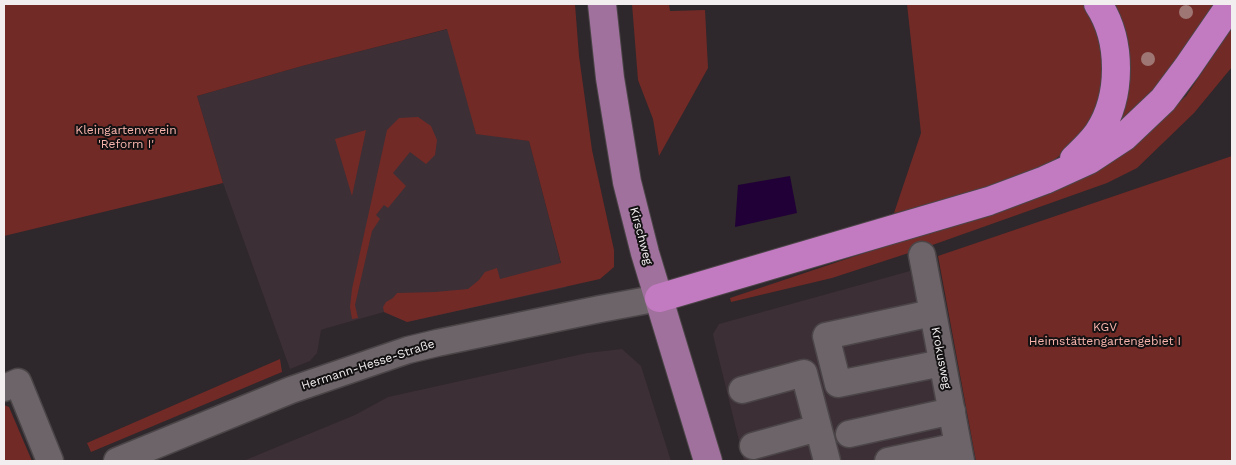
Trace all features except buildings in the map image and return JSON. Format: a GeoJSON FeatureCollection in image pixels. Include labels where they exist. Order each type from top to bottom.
{"type":"FeatureCollection","features":[{"type":"Feature","properties":{"kind":"highway"},"geometry":{"type":"LineString","coordinates":[[1046,180],[1073,160],[1092,141],[1102,125],[1109,108],[1115,78],[1115,57],[1110,27],[1098,4]]}},
{"type":"Feature","properties":{"kind":"highway"},"geometry":{"type":"LineString","coordinates":[[659,298],[989,201],[1046,180],[1089,160],[1117,143],[1138,126],[1176,83],[1231,4]]}},
{"type":"Feature","properties":{"kind":"main road","name":"Kirschweg"},"geometry":{"type":"LineString","coordinates":[[602,4],[610,78],[620,143],[633,205],[708,461]]}},
{"type":"Feature","properties":{"kind":"street","name":"Krokusweg"},"geometry":{"type":"LineString","coordinates":[[922,255],[960,454]]}},
{"type":"Feature","properties":{"kind":"street","name":"Hermann-Hesse-Straße"},"geometry":{"type":"LineString","coordinates":[[117,461],[291,390],[408,350],[659,298]]}},
{"type":"Feature","properties":{"kind":"street"},"geometry":{"type":"LineString","coordinates":[[932,313],[826,336],[838,384],[942,362]]}},
{"type":"Feature","properties":{"kind":"street"},"geometry":{"type":"LineString","coordinates":[[742,390],[804,373],[827,461]]}},
{"type":"Feature","properties":{"kind":"street"},"geometry":{"type":"LineString","coordinates":[[4,388],[18,382],[50,461]]}},
{"type":"Feature","properties":{"kind":"street"},"geometry":{"type":"LineString","coordinates":[[849,434],[952,411]]}},
{"type":"Feature","properties":{"kind":"street"},"geometry":{"type":"LineString","coordinates":[[753,446],[818,428]]}},
{"type":"Feature","properties":{"kind":"street"},"geometry":{"type":"LineString","coordinates":[[888,461],[960,454]]}},
{"type":"Feature","properties":{"kind":"shaded area"},"geometry":{"type":"Polygon","coordinates":[[[448,29],[476,133],[529,141],[567,287],[407,322],[384,312],[327,328],[321,330],[317,353],[310,361],[290,369],[223,183],[197,96],[302,66],[448,29]]]}},
{"type":"Feature","properties":{"kind":"shaded area"},"geometry":{"type":"Polygon","coordinates":[[[790,176],[797,213],[735,227],[738,185],[790,176]]]}},
{"type":"Feature","properties":{"kind":"shaded area"},"geometry":{"type":"Polygon","coordinates":[[[910,271],[948,439],[935,461],[744,461],[713,334],[719,324],[910,271]]]}},
{"type":"Feature","properties":{"kind":"shaded area"},"geometry":{"type":"Polygon","coordinates":[[[622,349],[641,366],[671,461],[243,461],[355,415],[388,397],[587,353],[622,349]]]}},
{"type":"Feature","properties":{"kind":"green space","name":"Kleingartenverein 'Reform I'"},"geometry":{"type":"Polygon","coordinates":[[[4,4],[575,4],[579,56],[592,150],[614,250],[614,267],[600,279],[407,322],[384,312],[383,307],[386,302],[397,293],[468,289],[485,272],[497,268],[500,279],[561,263],[529,141],[476,134],[447,29],[302,66],[197,96],[223,183],[4,236],[4,4]]]}},
{"type":"Feature","properties":{"kind":"green space"},"geometry":{"type":"Polygon","coordinates":[[[632,4],[669,4],[670,11],[705,10],[708,68],[659,156],[653,119],[638,80],[632,4]]]}},
{"type":"Feature","properties":{"kind":"green space"},"geometry":{"type":"Polygon","coordinates":[[[907,4],[1084,4],[1096,23],[1105,75],[1095,115],[1070,148],[1039,171],[942,202],[894,213],[921,133],[907,4]]]}},
{"type":"Feature","properties":{"kind":"green space"},"geometry":{"type":"Polygon","coordinates":[[[1108,4],[1219,4],[1149,101],[1112,135],[1108,4]]]}},
{"type":"Feature","properties":{"kind":"green space"},"geometry":{"type":"Polygon","coordinates":[[[1232,28],[1232,67],[1194,113],[1137,168],[1107,183],[924,248],[832,278],[731,302],[730,298],[972,217],[1159,122],[1186,96],[1232,28]]]}},
{"type":"Feature","properties":{"kind":"green space"},"geometry":{"type":"Polygon","coordinates":[[[418,117],[431,126],[437,140],[435,155],[426,164],[410,152],[393,173],[406,186],[388,208],[384,205],[376,215],[380,219],[372,231],[355,305],[358,318],[352,319],[350,307],[352,289],[387,130],[399,118],[418,117]]]}},
{"type":"Feature","properties":{"kind":"green space"},"geometry":{"type":"Polygon","coordinates":[[[366,130],[352,196],[335,139],[366,130]]]}},
{"type":"Feature","properties":{"kind":"green space","name":"KGV Heimstättengartengebiet I"},"geometry":{"type":"Polygon","coordinates":[[[1232,156],[1232,461],[976,461],[938,256],[1232,156]]]}},
{"type":"Feature","properties":{"kind":"green space"},"geometry":{"type":"Polygon","coordinates":[[[280,359],[282,372],[91,452],[87,443],[280,359]]]}},
{"type":"Feature","properties":{"kind":"green space"},"geometry":{"type":"Polygon","coordinates":[[[4,405],[9,407],[32,461],[4,461],[4,405]]]}}]}
